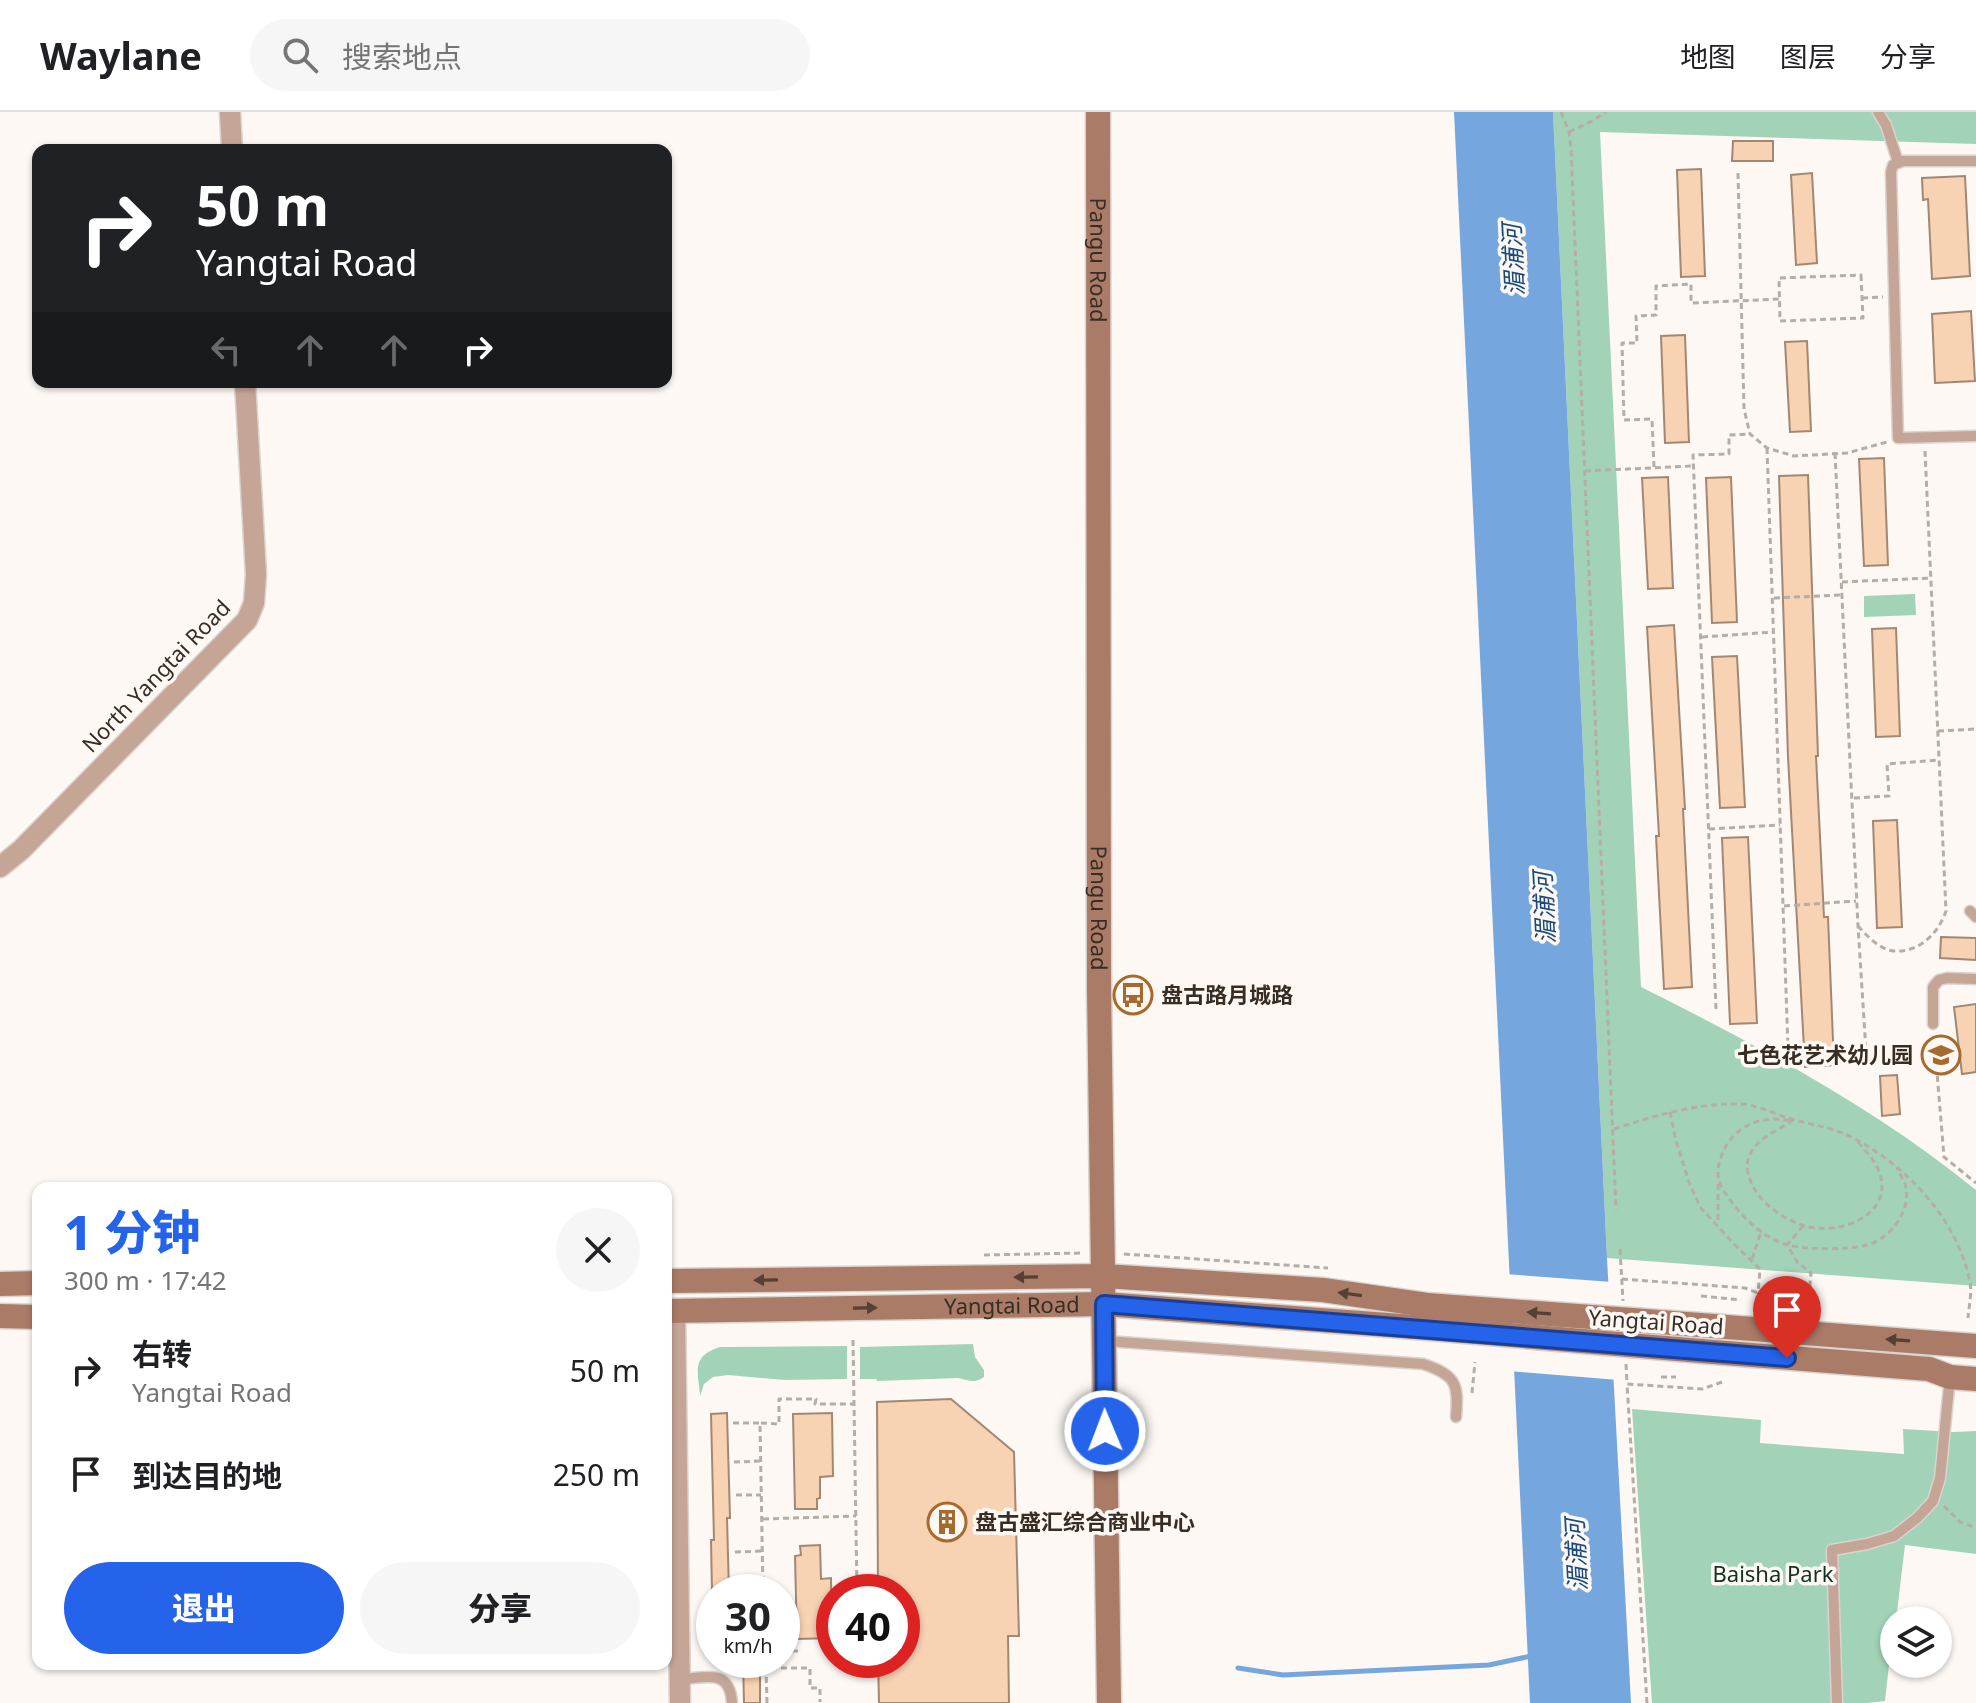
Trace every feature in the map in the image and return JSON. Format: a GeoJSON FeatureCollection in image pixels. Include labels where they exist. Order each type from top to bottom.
{"type":"FeatureCollection","features":[{"type":"Feature","properties":{"kind":"main road","name":"Pangu Road"},"geometry":{"type":"LineString","coordinates":[[1098,112],[1099,957],[1109,1703]]}},
{"type":"Feature","properties":{"kind":"main road","name":"Yangtai Road"},"geometry":{"type":"LineString","coordinates":[[672,1281],[1104,1276],[1323,1290],[1427,1316],[1701,1351],[1929,1369],[1950,1377],[1976,1379]]}},
{"type":"Feature","properties":{"kind":"main road"},"geometry":{"type":"LineString","coordinates":[[0,1284],[32,1283]]}},
{"type":"Feature","properties":{"kind":"main road","name":"Yangtai Road"},"geometry":{"type":"LineString","coordinates":[[672,1311],[1104,1304],[1700,1325],[1976,1346]]}},
{"type":"Feature","properties":{"kind":"main road"},"geometry":{"type":"LineString","coordinates":[[0,1316],[32,1317]]}},
{"type":"Feature","properties":{"kind":"street"},"geometry":{"type":"LineString","coordinates":[[230,112],[232,144]]}},
{"type":"Feature","properties":{"kind":"street","name":"North Yangtai Road"},"geometry":{"type":"LineString","coordinates":[[0,867],[32,839],[247,620],[254,603],[256,574],[245,388]]}},
{"type":"Feature","properties":{"kind":"street"},"geometry":{"type":"LineString","coordinates":[[672,1352],[680,1703]]}},
{"type":"Feature","properties":{"kind":"lane"},"geometry":{"type":"LineString","coordinates":[[1878,112],[1889,133],[1898,162]]}},
{"type":"Feature","properties":{"kind":"lane"},"geometry":{"type":"LineString","coordinates":[[1976,161],[1898,162],[1891,172],[1898,438],[1976,436]]}},
{"type":"Feature","properties":{"kind":"lane"},"geometry":{"type":"LineString","coordinates":[[1933,1024],[1933,987],[1939,980],[1976,979]]}},
{"type":"Feature","properties":{"kind":"lane"},"geometry":{"type":"LineString","coordinates":[[1104,1341],[1423,1364],[1437,1368],[1452,1380],[1458,1394],[1456,1417]]}},
{"type":"Feature","properties":{"kind":"lane"},"geometry":{"type":"LineString","coordinates":[[1837,1703],[1832,1550],[1894,1536],[1933,1501],[1940,1478],[1950,1377]]}},
{"type":"Feature","properties":{"kind":"lane"},"geometry":{"type":"LineString","coordinates":[[680,1679],[723,1679],[731,1690],[732,1703]]}},
{"type":"Feature","properties":{"kind":"path"},"geometry":{"type":"LineString","coordinates":[[1561,112],[1569,132],[1616,1210]]}},
{"type":"Feature","properties":{"kind":"path"},"geometry":{"type":"LineString","coordinates":[[1569,132],[1606,112]]}},
{"type":"Feature","properties":{"kind":"path"},"geometry":{"type":"LineString","coordinates":[[1738,173],[1744,409],[1750,434],[1767,448],[1794,456],[1847,453],[1898,438]]}},
{"type":"Feature","properties":{"kind":"path"},"geometry":{"type":"LineString","coordinates":[[1861,275],[1862,298],[1863,318],[1780,321],[1779,278],[1861,275]]}},
{"type":"Feature","properties":{"kind":"path"},"geometry":{"type":"LineString","coordinates":[[1654,467],[1652,419],[1624,420],[1622,343],[1637,343],[1636,316],[1656,315],[1656,286],[1691,284],[1691,303],[1780,299]]}},
{"type":"Feature","properties":{"kind":"path"},"geometry":{"type":"LineString","coordinates":[[1862,298],[1894,297]]}},
{"type":"Feature","properties":{"kind":"path"},"geometry":{"type":"LineString","coordinates":[[1716,1009],[1693,455],[1729,454],[1729,435],[1750,434]]}},
{"type":"Feature","properties":{"kind":"path"},"geometry":{"type":"LineString","coordinates":[[1858,926],[1870,939],[1892,951],[1908,949],[1928,940],[1941,925],[1946,911],[1924,437]]}},
{"type":"Feature","properties":{"kind":"path"},"geometry":{"type":"LineString","coordinates":[[1767,448],[1788,1048]]}},
{"type":"Feature","properties":{"kind":"path"},"geometry":{"type":"LineString","coordinates":[[1835,453],[1866,1051]]}},
{"type":"Feature","properties":{"kind":"path"},"geometry":{"type":"LineString","coordinates":[[1585,471],[1693,466]]}},
{"type":"Feature","properties":{"kind":"path"},"geometry":{"type":"LineString","coordinates":[[1841,582],[1931,578]]}},
{"type":"Feature","properties":{"kind":"path"},"geometry":{"type":"LineString","coordinates":[[1772,598],[1842,595]]}},
{"type":"Feature","properties":{"kind":"path"},"geometry":{"type":"LineString","coordinates":[[1701,637],[1774,632]]}},
{"type":"Feature","properties":{"kind":"path"},"geometry":{"type":"LineString","coordinates":[[1938,731],[1976,729]]}},
{"type":"Feature","properties":{"kind":"path"},"geometry":{"type":"LineString","coordinates":[[1852,799],[1889,796],[1887,764],[1939,760]]}},
{"type":"Feature","properties":{"kind":"path"},"geometry":{"type":"LineString","coordinates":[[1709,829],[1780,825]]}},
{"type":"Feature","properties":{"kind":"path"},"geometry":{"type":"LineString","coordinates":[[1783,906],[1856,901]]}},
{"type":"Feature","properties":{"kind":"path"},"geometry":{"type":"LineString","coordinates":[[1933,1024],[1944,1157],[1976,1183]]}},
{"type":"Feature","properties":{"kind":"path"},"geometry":{"type":"LineString","coordinates":[[1614,1129],[1699,1106],[1742,1104],[1828,1128],[1855,1139],[1895,1164],[1946,1223],[1963,1255],[1971,1285],[1968,1318]]}},
{"type":"Feature","properties":{"kind":"path"},"geometry":{"type":"LineString","coordinates":[[1670,1112],[1676,1141],[1700,1207],[1760,1269],[1758,1294]]}},
{"type":"Feature","properties":{"kind":"path"},"geometry":{"type":"LineString","coordinates":[[1718,1225],[1719,1167],[1733,1135],[1764,1120],[1793,1120]]}},
{"type":"Feature","properties":{"kind":"path"},"geometry":{"type":"LineString","coordinates":[[1793,1120],[1760,1140],[1750,1153],[1746,1168],[1757,1194],[1783,1216],[1803,1226],[1848,1225],[1868,1216],[1879,1203],[1882,1186],[1877,1166],[1855,1139]]}},
{"type":"Feature","properties":{"kind":"path"},"geometry":{"type":"LineString","coordinates":[[1718,1184],[1740,1214],[1761,1232],[1787,1245],[1829,1249],[1870,1245],[1890,1232],[1904,1213],[1906,1186],[1895,1164]]}},
{"type":"Feature","properties":{"kind":"path"},"geometry":{"type":"LineString","coordinates":[[1787,1245],[1803,1226]]}},
{"type":"Feature","properties":{"kind":"path"},"geometry":{"type":"LineString","coordinates":[[1752,1261],[1761,1232]]}},
{"type":"Feature","properties":{"kind":"path"},"geometry":{"type":"LineString","coordinates":[[1787,1245],[1798,1263],[1811,1273],[1808,1305]]}},
{"type":"Feature","properties":{"kind":"path"},"geometry":{"type":"LineString","coordinates":[[1622,1279],[1745,1288],[1783,1303]]}},
{"type":"Feature","properties":{"kind":"path","name":"Yangtai Road"},"geometry":{"type":"LineString","coordinates":[[1701,1296],[1741,1300]]}},
{"type":"Feature","properties":{"kind":"path"},"geometry":{"type":"LineString","coordinates":[[853,1340],[857,1574]]}},
{"type":"Feature","properties":{"kind":"path"},"geometry":{"type":"LineString","coordinates":[[1471,1401],[1475,1362]]}},
{"type":"Feature","properties":{"kind":"path"},"geometry":{"type":"LineString","coordinates":[[1661,1377],[1676,1377]]}},
{"type":"Feature","properties":{"kind":"path"},"geometry":{"type":"LineString","coordinates":[[1647,1703],[1627,1384],[1702,1389],[1725,1381]]}},
{"type":"Feature","properties":{"kind":"path"},"geometry":{"type":"LineString","coordinates":[[733,1423],[779,1424],[779,1399],[816,1399],[815,1404],[854,1404]]}},
{"type":"Feature","properties":{"kind":"path"},"geometry":{"type":"LineString","coordinates":[[760,1423],[762,1574]]}},
{"type":"Feature","properties":{"kind":"path"},"geometry":{"type":"LineString","coordinates":[[734,1462],[761,1461]]}},
{"type":"Feature","properties":{"kind":"path"},"geometry":{"type":"LineString","coordinates":[[1940,1478],[1944,1506],[1960,1522],[1976,1528]]}},
{"type":"Feature","properties":{"kind":"path"},"geometry":{"type":"LineString","coordinates":[[736,1495],[761,1495]]}},
{"type":"Feature","properties":{"kind":"path"},"geometry":{"type":"LineString","coordinates":[[762,1519],[856,1516]]}},
{"type":"Feature","properties":{"kind":"path"},"geometry":{"type":"LineString","coordinates":[[735,1552],[762,1551]]}},
{"type":"Feature","properties":{"kind":"path"},"geometry":{"type":"LineString","coordinates":[[800,1668],[810,1668],[810,1688],[820,1688],[820,1702]]}},
{"type":"Feature","properties":{"kind":"path"},"geometry":{"type":"LineString","coordinates":[[766,1678],[767,1703]]}},
{"type":"Feature","properties":{"kind":"green space"},"geometry":{"type":"Polygon","coordinates":[[[1553,112],[1976,112],[1976,144],[1600,132],[1641,987],[1728,1032],[1856,1105],[1976,1190],[1976,1286],[1607,1258],[1553,112]]]}},
{"type":"Feature","properties":{"kind":"green space"},"geometry":{"type":"Polygon","coordinates":[[[1915,594],[1916,615],[1864,617],[1864,596],[1915,594]]]}},
{"type":"Feature","properties":{"kind":"green space"},"geometry":{"type":"Polygon","coordinates":[[[973,1344],[975,1357],[984,1370],[984,1377],[978,1380],[860,1379],[860,1347],[973,1344]]]}},
{"type":"Feature","properties":{"kind":"green space"},"geometry":{"type":"Polygon","coordinates":[[[847,1346],[847,1379],[785,1380],[728,1375],[713,1377],[704,1384],[700,1396],[700,1360],[720,1347],[847,1346]]]}},
{"type":"Feature","properties":{"kind":"green space","name":"Baisha Park"},"geometry":{"type":"Polygon","coordinates":[[[1632,1409],[1761,1420],[1760,1443],[1904,1454],[1903,1429],[1976,1431],[1976,1554],[1905,1545],[1898,1606],[1880,1606],[1880,1678],[1888,1678],[1885,1701],[1652,1703],[1632,1409]]]}},
{"type":"Feature","properties":{"kind":"water","name":"湄浦河"},"geometry":{"type":"Polygon","coordinates":[[[1454,112],[1553,112],[1631,1703],[1530,1703],[1454,112]]]}},
{"type":"Feature","properties":{"kind":"pier"},"geometry":{"type":"Polygon","coordinates":[[[1505,1274],[1612,1282],[1615,1329],[1507,1320],[1505,1274]]]}},
{"type":"Feature","properties":{"kind":"pier"},"geometry":{"type":"Polygon","coordinates":[[[1507,1326],[1615,1335],[1618,1380],[1509,1371],[1507,1326]]]}},
{"type":"Feature","properties":{"kind":"building"},"geometry":{"type":"Polygon","coordinates":[[[1733,141],[1773,141],[1773,161],[1732,161],[1733,141]]]}},
{"type":"Feature","properties":{"kind":"building"},"geometry":{"type":"Polygon","coordinates":[[[1701,169],[1705,276],[1681,277],[1677,170],[1701,169]]]}},
{"type":"Feature","properties":{"kind":"building"},"geometry":{"type":"Polygon","coordinates":[[[1812,173],[1817,263],[1796,265],[1791,175],[1812,173]]]}},
{"type":"Feature","properties":{"kind":"building"},"geometry":{"type":"Polygon","coordinates":[[[1965,176],[1970,276],[1932,279],[1928,199],[1923,200],[1922,178],[1965,176]]]}},
{"type":"Feature","properties":{"kind":"building"},"geometry":{"type":"Polygon","coordinates":[[[1971,311],[1975,381],[1935,383],[1932,314],[1971,311]]]}},
{"type":"Feature","properties":{"kind":"building"},"geometry":{"type":"Polygon","coordinates":[[[1685,335],[1689,442],[1665,443],[1661,336],[1685,335]]]}},
{"type":"Feature","properties":{"kind":"building"},"geometry":{"type":"Polygon","coordinates":[[[1807,341],[1811,431],[1790,432],[1785,342],[1807,341]]]}},
{"type":"Feature","properties":{"kind":"building"},"geometry":{"type":"Polygon","coordinates":[[[1884,458],[1888,565],[1864,566],[1859,459],[1884,458]]]}},
{"type":"Feature","properties":{"kind":"building"},"geometry":{"type":"Polygon","coordinates":[[[1808,475],[1816,756],[1824,917],[1828,917],[1834,1065],[1805,1067],[1788,757],[1779,476],[1808,475]]]}},
{"type":"Feature","properties":{"kind":"building"},"geometry":{"type":"Polygon","coordinates":[[[1668,477],[1673,588],[1648,589],[1642,478],[1668,477]]]}},
{"type":"Feature","properties":{"kind":"building"},"geometry":{"type":"Polygon","coordinates":[[[1731,477],[1737,622],[1712,623],[1706,478],[1731,477]]]}},
{"type":"Feature","properties":{"kind":"building"},"geometry":{"type":"Polygon","coordinates":[[[1674,625],[1692,987],[1664,989],[1647,627],[1674,625]]]}},
{"type":"Feature","properties":{"kind":"building"},"geometry":{"type":"Polygon","coordinates":[[[1896,628],[1900,736],[1876,737],[1872,629],[1896,628]]]}},
{"type":"Feature","properties":{"kind":"building"},"geometry":{"type":"Polygon","coordinates":[[[1737,656],[1745,807],[1720,808],[1712,657],[1737,656]]]}},
{"type":"Feature","properties":{"kind":"building"},"geometry":{"type":"Polygon","coordinates":[[[1897,820],[1902,927],[1877,928],[1873,821],[1897,820]]]}},
{"type":"Feature","properties":{"kind":"building"},"geometry":{"type":"Polygon","coordinates":[[[1748,837],[1757,1023],[1730,1024],[1722,838],[1748,837]]]}},
{"type":"Feature","properties":{"kind":"building"},"geometry":{"type":"Polygon","coordinates":[[[1941,937],[1976,938],[1976,960],[1940,958],[1941,937]]]}},
{"type":"Feature","properties":{"kind":"building"},"geometry":{"type":"Polygon","coordinates":[[[1976,1004],[1976,1072],[1962,1074],[1954,1007],[1976,1004]]]}},
{"type":"Feature","properties":{"kind":"building"},"geometry":{"type":"Polygon","coordinates":[[[1897,1075],[1900,1114],[1882,1116],[1880,1076],[1897,1075]]]}},
{"type":"Feature","properties":{"kind":"building","name":"盘古盛汇综合商业中心"},"geometry":{"type":"Polygon","coordinates":[[[951,1399],[1014,1452],[1019,1636],[1008,1636],[1009,1703],[879,1703],[878,1678],[920,1678],[920,1574],[878,1574],[877,1402],[951,1399]]]}},
{"type":"Feature","properties":{"kind":"building"},"geometry":{"type":"Polygon","coordinates":[[[727,1413],[729,1574],[712,1574],[711,1540],[714,1540],[711,1414],[727,1413]]]}},
{"type":"Feature","properties":{"kind":"building"},"geometry":{"type":"Polygon","coordinates":[[[832,1413],[833,1476],[820,1477],[817,1509],[795,1509],[793,1414],[832,1413]]]}},
{"type":"Feature","properties":{"kind":"building"},"geometry":{"type":"Polygon","coordinates":[[[820,1545],[821,1574],[816,1574],[816,1638],[800,1639],[800,1574],[795,1574],[795,1556],[801,1555],[800,1546],[820,1545]]]}},
{"type":"Feature","properties":{"kind":"building"},"geometry":{"type":"Polygon","coordinates":[[[743,1678],[760,1678],[760,1703],[744,1703],[743,1678]]]}},
{"type":"Feature","properties":{"kind":"waterway"},"geometry":{"type":"LineString","coordinates":[[1238,1668],[1283,1675],[1489,1665],[1531,1656]]}},
{"type":"Feature","properties":{"kind":"place","name":"盘古路月城路"},"geometry":{"type":"Point","coordinates":[1133,995]}},
{"type":"Feature","properties":{"kind":"place","name":"七色花艺术幼儿园"},"geometry":{"type":"Point","coordinates":[1941,1055]}},
{"type":"Feature","properties":{"kind":"place","name":"盘古盛汇综合商业中心"},"geometry":{"type":"Point","coordinates":[947,1522]}},
{"type":"Feature","properties":{"kind":"route"},"geometry":{"type":"LineString","coordinates":[[1105,1431],[1104,1304],[1787,1358]]}}]}
